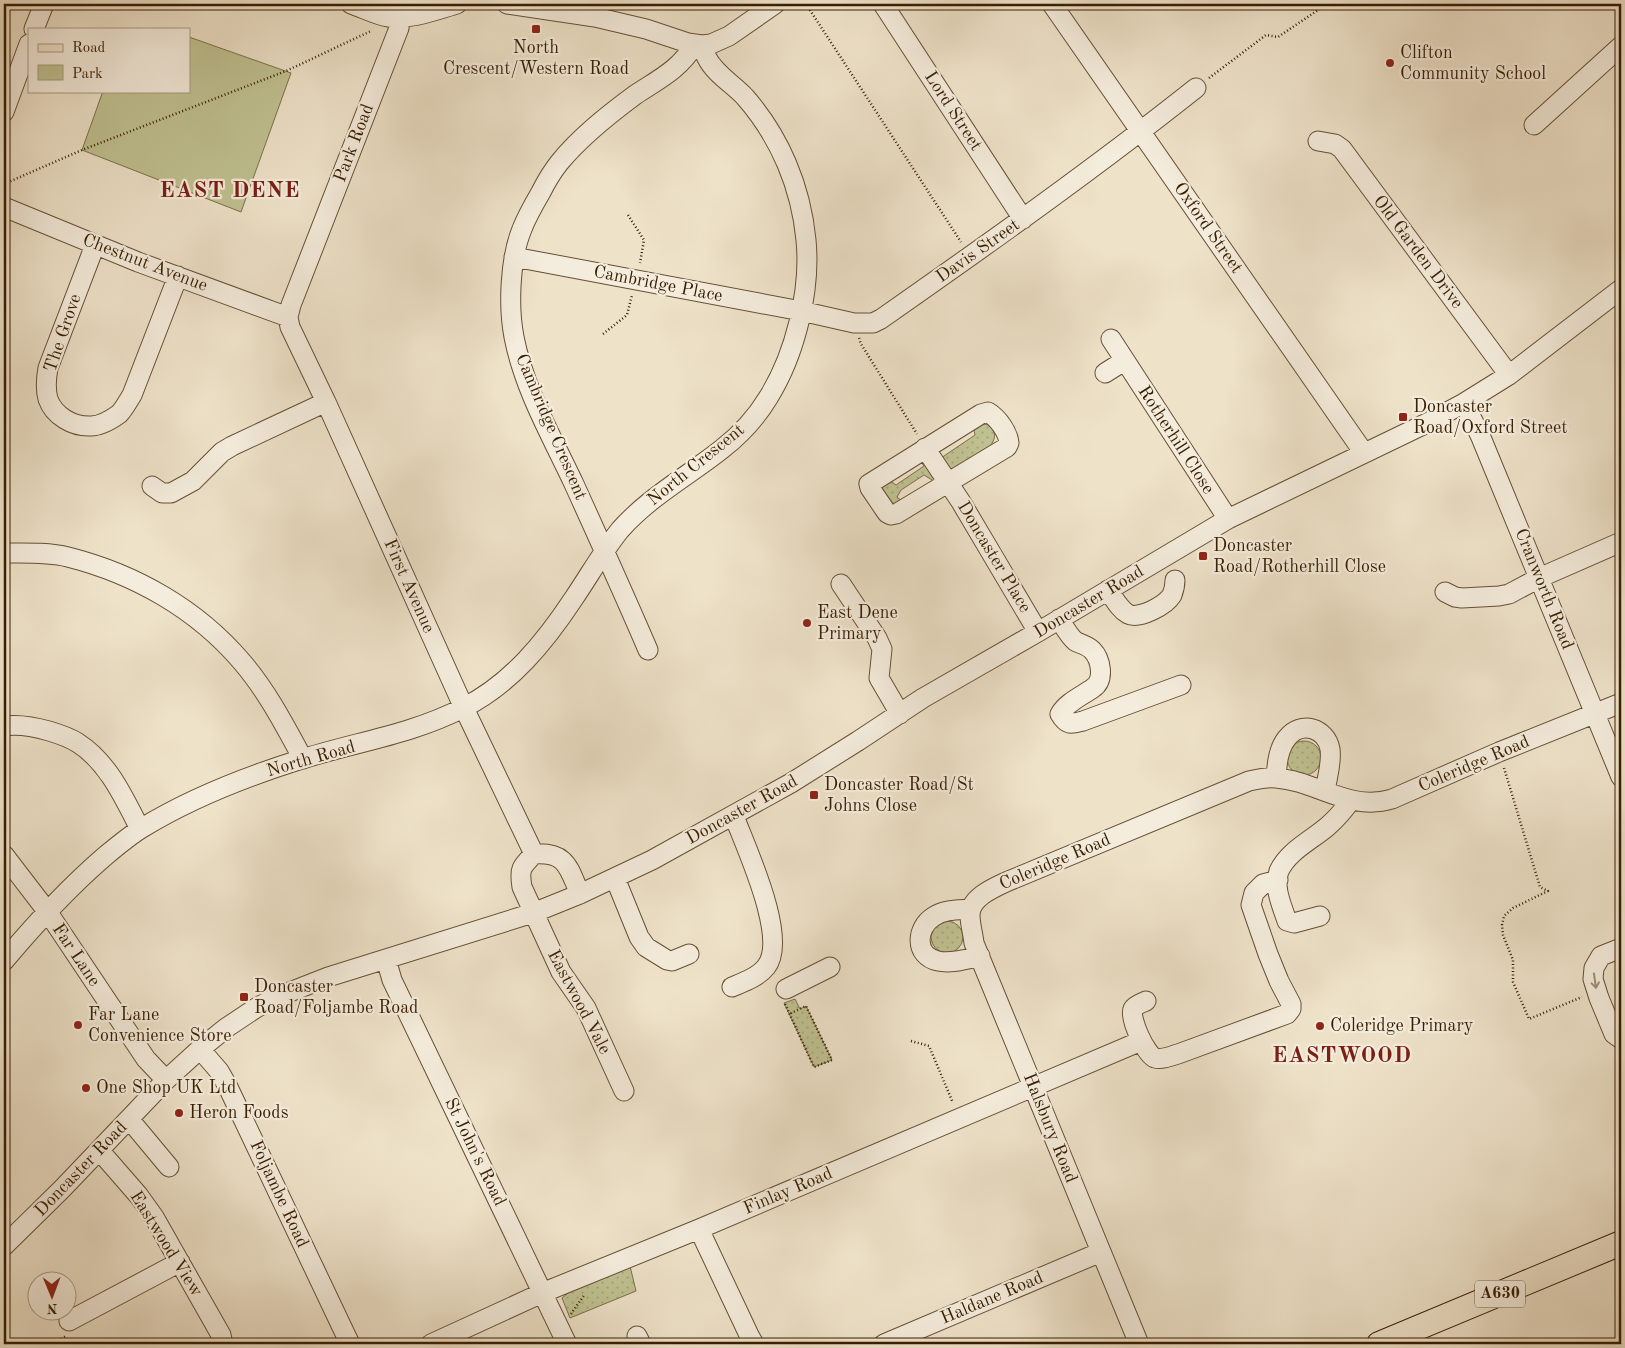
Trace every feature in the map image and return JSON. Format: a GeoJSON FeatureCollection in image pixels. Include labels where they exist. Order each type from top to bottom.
{"type":"FeatureCollection","features":[{"type":"Feature","properties":{"kind":"main road","name":"A630"},"geometry":{"type":"LineString","coordinates":[[1379,1344],[1621,1243]]}},
{"type":"Feature","properties":{"kind":"street"},"geometry":{"type":"LineString","coordinates":[[34,28],[44,4]]}},
{"type":"Feature","properties":{"kind":"street"},"geometry":{"type":"LineString","coordinates":[[351,4],[388,17],[418,15],[457,4]]}},
{"type":"Feature","properties":{"kind":"street"},"geometry":{"type":"LineString","coordinates":[[507,4],[530,5],[618,22],[699,45],[711,44],[729,36],[776,4]]}},
{"type":"Feature","properties":{"kind":"street","name":"Lord Street"},"geometry":{"type":"LineString","coordinates":[[883,4],[1023,219]]}},
{"type":"Feature","properties":{"kind":"street","name":"Oxford Street"},"geometry":{"type":"LineString","coordinates":[[1052,4],[1364,453]]}},
{"type":"Feature","properties":{"kind":"street","name":"Park Road"},"geometry":{"type":"LineString","coordinates":[[288,316],[294,296],[399,28],[400,17]]}},
{"type":"Feature","properties":{"kind":"street","name":"Cambridge Crescent"},"geometry":{"type":"LineString","coordinates":[[648,650],[605,551],[538,407],[519,358],[510,312],[514,257],[521,230],[558,164],[574,146],[619,107],[668,74],[699,45]]}},
{"type":"Feature","properties":{"kind":"street","name":"North Crescent"},"geometry":{"type":"LineString","coordinates":[[605,551],[636,514],[676,482],[721,450],[740,434],[754,417],[768,398],[780,374],[792,343],[804,297],[806,239],[801,208],[786,162],[775,138],[762,119],[743,96],[715,69],[699,45]]}},
{"type":"Feature","properties":{"kind":"street"},"geometry":{"type":"LineString","coordinates":[[1534,125],[1621,46]]}},
{"type":"Feature","properties":{"kind":"street"},"geometry":{"type":"LineString","coordinates":[[4,112],[28,47]]}},
{"type":"Feature","properties":{"kind":"street","name":"Davis Street"},"geometry":{"type":"LineString","coordinates":[[801,311],[863,324],[873,323],[881,319],[1023,219],[1141,132],[1196,88]]}},
{"type":"Feature","properties":{"kind":"street","name":"Old Garden Drive"},"geometry":{"type":"LineString","coordinates":[[1318,141],[1335,144],[1342,149],[1509,375]]}},
{"type":"Feature","properties":{"kind":"street","name":"Chestnut Avenue"},"geometry":{"type":"LineString","coordinates":[[4,207],[95,245],[288,316]]}},
{"type":"Feature","properties":{"kind":"street","name":"The Grove"},"geometry":{"type":"LineString","coordinates":[[95,245],[48,368],[46,385],[48,400],[56,412],[67,420],[79,425],[92,426],[106,422],[121,413],[132,395],[178,276]]}},
{"type":"Feature","properties":{"kind":"street","name":"Cambridge Place"},"geometry":{"type":"LineString","coordinates":[[514,257],[801,311]]}},
{"type":"Feature","properties":{"kind":"street","name":"Doncaster Road"},"geometry":{"type":"LineString","coordinates":[[4,1246],[166,1080],[226,1028],[256,1008],[277,997],[328,977],[534,913],[580,894],[652,860],[791,783],[923,698],[1038,632],[1228,518],[1427,423],[1464,403],[1509,375],[1621,289]]}},
{"type":"Feature","properties":{"kind":"street","name":"First Avenue"},"geometry":{"type":"LineString","coordinates":[[288,316],[290,327],[326,402],[464,708],[534,854]]}},
{"type":"Feature","properties":{"kind":"street","name":"Rotherhill Close"},"geometry":{"type":"LineString","coordinates":[[1111,339],[1228,518]]}},
{"type":"Feature","properties":{"kind":"street"},"geometry":{"type":"LineString","coordinates":[[1106,373],[1124,361]]}},
{"type":"Feature","properties":{"kind":"street"},"geometry":{"type":"LineString","coordinates":[[152,486],[162,493],[171,492],[193,481],[222,452],[232,446],[326,402]]}},
{"type":"Feature","properties":{"kind":"street","name":"Cranworth Road"},"geometry":{"type":"LineString","coordinates":[[1464,403],[1480,434],[1621,776]]}},
{"type":"Feature","properties":{"kind":"street","name":"Doncaster Place"},"geometry":{"type":"LineString","coordinates":[[988,412],[994,416],[1009,438],[1010,443],[1007,447],[949,483],[896,514],[891,515],[887,513],[869,484],[981,414],[988,412]]}},
{"type":"Feature","properties":{"kind":"street","name":"Doncaster Place"},"geometry":{"type":"LineString","coordinates":[[925,448],[949,483],[1038,632]]}},
{"type":"Feature","properties":{"kind":"street"},"geometry":{"type":"LineString","coordinates":[[1445,592],[1462,598],[1509,594],[1539,578],[1621,542]]}},
{"type":"Feature","properties":{"kind":"street","name":"North Road"},"geometry":{"type":"LineString","coordinates":[[4,960],[47,911],[92,868],[140,829],[205,794],[256,774],[303,759],[394,736],[464,708],[495,688],[537,649],[571,604],[605,551]]}},
{"type":"Feature","properties":{"kind":"street"},"geometry":{"type":"LineString","coordinates":[[4,552],[67,557],[128,578],[173,601],[222,640],[243,662],[267,696],[303,759]]}},
{"type":"Feature","properties":{"kind":"street"},"geometry":{"type":"LineString","coordinates":[[1108,590],[1121,609],[1129,615],[1138,615],[1161,605],[1170,597],[1174,591],[1175,580]]}},
{"type":"Feature","properties":{"kind":"street"},"geometry":{"type":"LineString","coordinates":[[841,584],[877,638],[882,649],[880,678],[900,714]]}},
{"type":"Feature","properties":{"kind":"street"},"geometry":{"type":"LineString","coordinates":[[1059,619],[1074,641],[1084,644],[1092,650],[1099,660],[1100,670],[1100,680],[1096,686],[1064,707],[1060,714],[1064,721],[1071,724],[1082,721],[1181,685]]}},
{"type":"Feature","properties":{"kind":"street","name":"Coleridge Road"},"geometry":{"type":"LineString","coordinates":[[971,909],[983,894],[992,888],[1249,781],[1264,778],[1291,780],[1351,800],[1380,803],[1621,703]]}},
{"type":"Feature","properties":{"kind":"street"},"geometry":{"type":"LineString","coordinates":[[4,726],[26,726],[43,729],[78,743],[103,766],[118,787],[140,829]]}},
{"type":"Feature","properties":{"kind":"street"},"geometry":{"type":"LineString","coordinates":[[1276,778],[1280,751],[1292,731],[1302,728],[1318,730],[1324,736],[1330,750],[1330,763],[1325,792]]}},
{"type":"Feature","properties":{"kind":"street"},"geometry":{"type":"LineString","coordinates":[[1320,916],[1294,923],[1287,921],[1280,902],[1277,884],[1279,872],[1287,860],[1304,844],[1341,814],[1351,800]]}},
{"type":"Feature","properties":{"kind":"street"},"geometry":{"type":"LineString","coordinates":[[732,987],[758,974],[765,968],[773,951],[772,924],[767,904],[734,816]]}},
{"type":"Feature","properties":{"kind":"street"},"geometry":{"type":"LineString","coordinates":[[534,913],[522,887],[519,874],[524,864],[534,854],[546,853],[558,857],[567,865],[580,894]]}},
{"type":"Feature","properties":{"kind":"street","name":"Far Lane"},"geometry":{"type":"LineString","coordinates":[[4,855],[47,911],[146,1059],[166,1080]]}},
{"type":"Feature","properties":{"kind":"street"},"geometry":{"type":"LineString","coordinates":[[615,878],[639,937],[646,946],[667,960],[672,961],[690,954]]}},
{"type":"Feature","properties":{"kind":"street"},"geometry":{"type":"LineString","coordinates":[[1146,1001],[1134,1007],[1132,1011],[1149,1055],[1156,1058],[1163,1058],[1253,1028],[1286,1014],[1291,1009],[1291,1004],[1279,981],[1251,906],[1254,893],[1263,884],[1278,880]]}},
{"type":"Feature","properties":{"kind":"street"},"geometry":{"type":"LineString","coordinates":[[971,909],[950,910],[933,917],[921,932],[919,940],[927,956],[937,961],[949,962],[980,956]]}},
{"type":"Feature","properties":{"kind":"street","name":"Halsbury Road"},"geometry":{"type":"LineString","coordinates":[[971,909],[970,916],[974,942],[1139,1344]]}},
{"type":"Feature","properties":{"kind":"street","name":"Eastwood Vale"},"geometry":{"type":"LineString","coordinates":[[534,913],[561,972],[580,997],[590,1016],[624,1091]]}},
{"type":"Feature","properties":{"kind":"street"},"geometry":{"type":"LineString","coordinates":[[1621,948],[1601,956],[1594,968],[1593,979],[1614,1034],[1621,1040]]}},
{"type":"Feature","properties":{"kind":"street","name":"St John's Road"},"geometry":{"type":"LineString","coordinates":[[386,959],[392,980],[563,1337]]}},
{"type":"Feature","properties":{"kind":"street"},"geometry":{"type":"LineString","coordinates":[[765,968],[788,999],[830,967]]}},
{"type":"Feature","properties":{"kind":"street","name":"Finlay Road"},"geometry":{"type":"LineString","coordinates":[[431,1344],[542,1293],[699,1229],[1142,1041]]}},
{"type":"Feature","properties":{"kind":"street","name":"Foljambe Road"},"geometry":{"type":"LineString","coordinates":[[200,1049],[219,1071],[227,1086],[350,1344]]}},
{"type":"Feature","properties":{"kind":"street"},"geometry":{"type":"LineString","coordinates":[[129,1119],[169,1167]]}},
{"type":"Feature","properties":{"kind":"street","name":"Eastwood View"},"geometry":{"type":"LineString","coordinates":[[98,1150],[139,1196],[154,1217],[222,1335],[223,1344]]}},
{"type":"Feature","properties":{"kind":"street"},"geometry":{"type":"LineString","coordinates":[[699,1229],[754,1344]]}},
{"type":"Feature","properties":{"kind":"street","name":"Haldane Road"},"geometry":{"type":"LineString","coordinates":[[884,1344],[1101,1252]]}},
{"type":"Feature","properties":{"kind":"street"},"geometry":{"type":"LineString","coordinates":[[69,1321],[180,1262]]}},
{"type":"Feature","properties":{"kind":"path"},"geometry":{"type":"LineString","coordinates":[[806,4],[970,256]]}},
{"type":"Feature","properties":{"kind":"path"},"geometry":{"type":"LineString","coordinates":[[1196,88],[1266,35],[1278,37],[1327,4]]}},
{"type":"Feature","properties":{"kind":"path"},"geometry":{"type":"LineString","coordinates":[[4,184],[82,150],[286,71],[374,30]]}},
{"type":"Feature","properties":{"kind":"path"},"geometry":{"type":"LineString","coordinates":[[854,323],[861,344],[925,448]]}},
{"type":"Feature","properties":{"kind":"path"},"geometry":{"type":"LineString","coordinates":[[1500,752],[1540,887],[1548,891],[1513,908],[1504,916],[1502,925],[1503,936],[1513,960],[1513,982],[1529,1019],[1597,991]]}},
{"type":"Feature","properties":{"kind":"path"},"geometry":{"type":"LineString","coordinates":[[788,999],[806,1006],[832,1060],[814,1067],[788,999]]}},
{"type":"Feature","properties":{"kind":"path"},"geometry":{"type":"LineString","coordinates":[[912,1041],[929,1046],[960,1118]]}},
{"type":"Feature","properties":{"kind":"path"},"geometry":{"type":"LineString","coordinates":[[563,1337],[585,1294]]}},
{"type":"Feature","properties":{"kind":"green space"},"geometry":{"type":"Polygon","coordinates":[[[190,37],[291,73],[241,212],[82,150],[103,92],[190,92],[190,37]]]}},
{"type":"Feature","properties":{"kind":"green space"},"geometry":{"type":"Polygon","coordinates":[[[982,424],[992,428],[994,432],[992,444],[979,456],[952,474],[941,458],[975,435],[973,426],[982,424]]]}},
{"type":"Feature","properties":{"kind":"green space"},"geometry":{"type":"Polygon","coordinates":[[[918,458],[926,459],[937,483],[924,475],[901,490],[897,497],[904,503],[892,507],[879,493],[880,483],[886,478],[896,485],[924,466],[918,458]]]}},
{"type":"Feature","properties":{"kind":"green space"},"geometry":{"type":"Polygon","coordinates":[[[1304,741],[1311,742],[1316,746],[1320,751],[1320,765],[1316,770],[1311,774],[1304,775],[1297,774],[1292,770],[1288,765],[1287,758],[1288,751],[1292,746],[1297,742],[1304,741]]]}},
{"type":"Feature","properties":{"kind":"green space"},"geometry":{"type":"Polygon","coordinates":[[[947,921],[959,925],[963,937],[959,949],[947,953],[935,949],[931,937],[935,925],[947,921]]]}},
{"type":"Feature","properties":{"kind":"green space"},"geometry":{"type":"Polygon","coordinates":[[[795,999],[800,1009],[806,1006],[832,1060],[814,1067],[784,1003],[795,999]]]}},
{"type":"Feature","properties":{"kind":"green space"},"geometry":{"type":"Polygon","coordinates":[[[630,1266],[636,1291],[570,1318],[562,1298],[568,1293],[630,1266]]]}},
{"type":"Feature","properties":{"kind":"place","name":"North Crescent/Western Road"},"geometry":{"type":"Point","coordinates":[536,29]}},
{"type":"Feature","properties":{"kind":"place","name":"Clifton Community School"},"geometry":{"type":"Point","coordinates":[1390,63]}},
{"type":"Feature","properties":{"kind":"place","name":"Doncaster Road/Oxford Street"},"geometry":{"type":"Point","coordinates":[1403,417]}},
{"type":"Feature","properties":{"kind":"place","name":"Doncaster Road/Rotherhill Close"},"geometry":{"type":"Point","coordinates":[1203,556]}},
{"type":"Feature","properties":{"kind":"place","name":"East Dene Primary"},"geometry":{"type":"Point","coordinates":[807,623]}},
{"type":"Feature","properties":{"kind":"place","name":"Doncaster Road/St Johns Close"},"geometry":{"type":"Point","coordinates":[814,795]}},
{"type":"Feature","properties":{"kind":"place","name":"Doncaster Road/Foljambe Road"},"geometry":{"type":"Point","coordinates":[244,997]}},
{"type":"Feature","properties":{"kind":"place","name":"Far Lane Convenience Store"},"geometry":{"type":"Point","coordinates":[78,1025]}},
{"type":"Feature","properties":{"kind":"place","name":"Coleridge Primary"},"geometry":{"type":"Point","coordinates":[1320,1026]}},
{"type":"Feature","properties":{"kind":"place","name":"One Shop UK Ltd"},"geometry":{"type":"Point","coordinates":[86,1088]}},
{"type":"Feature","properties":{"kind":"place","name":"Heron Foods"},"geometry":{"type":"Point","coordinates":[179,1113]}},
{"type":"Feature","properties":{"kind":"district","name":"EAST DENE"},"geometry":{"type":"Point","coordinates":[230,191]}},
{"type":"Feature","properties":{"kind":"district","name":"EASTWOOD"},"geometry":{"type":"Point","coordinates":[1342,1056]}}]}
